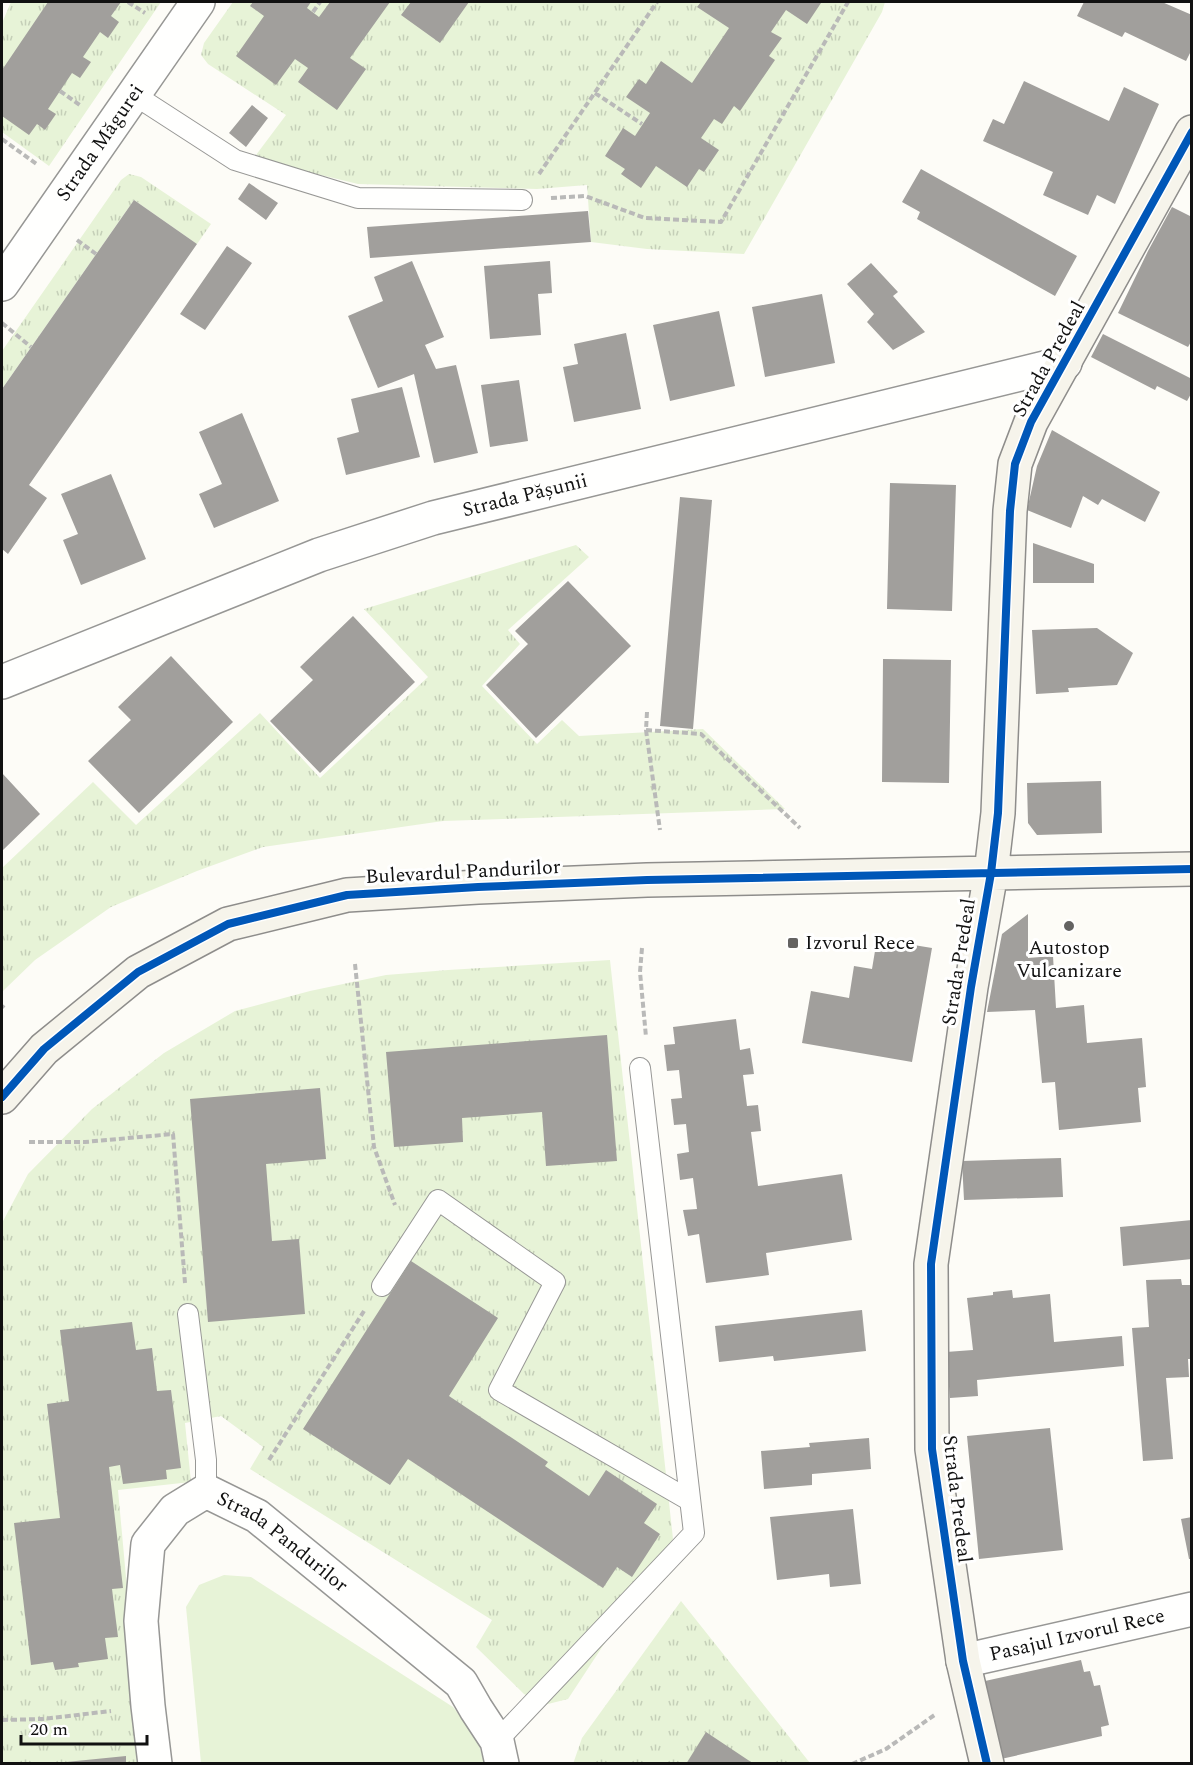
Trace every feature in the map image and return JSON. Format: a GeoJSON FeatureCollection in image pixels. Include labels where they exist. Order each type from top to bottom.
{"type":"FeatureCollection","features":[{"type":"Feature","properties":{"kind":"street","name":"Strada Măgurei"},"geometry":{"type":"LineString","coordinates":[[2,284],[198,2]]}},
{"type":"Feature","properties":{"kind":"street","name":"Strada Predeal"},"geometry":{"type":"LineString","coordinates":[[987,1764],[963,1661],[932,1449],[931,1264],[971,987],[991,873],[998,813],[1010,511],[1015,464],[1031,422],[1191,132]]}},
{"type":"Feature","properties":{"kind":"street","name":"Strada Pășunii"},"geometry":{"type":"LineString","coordinates":[[2,682],[319,555],[433,518],[1065,363]]}},
{"type":"Feature","properties":{"kind":"street","name":"Bulevardul Pandurilor"},"geometry":{"type":"LineString","coordinates":[[2,1097],[44,1048],[138,972],[228,924],[347,895],[647,880],[1191,869]]}},
{"type":"Feature","properties":{"kind":"street","name":"Strada Pandurilor"},"geometry":{"type":"LineString","coordinates":[[155,1764],[141,1621],[148,1544],[175,1510],[206,1491],[258,1516],[461,1683],[500,1752]]}},
{"type":"Feature","properties":{"kind":"street","name":"Pasajul Izvorul Rece"},"geometry":{"type":"LineString","coordinates":[[963,1661],[1191,1609]]}},
{"type":"Feature","properties":{"kind":"lane"},"geometry":{"type":"LineString","coordinates":[[134,94],[235,160],[358,198],[522,200]]}},
{"type":"Feature","properties":{"kind":"lane"},"geometry":{"type":"LineString","coordinates":[[500,1752],[694,1533],[640,1068]]}},
{"type":"Feature","properties":{"kind":"lane"},"geometry":{"type":"LineString","coordinates":[[382,1286],[438,1200],[555,1282],[499,1390],[689,1500]]}},
{"type":"Feature","properties":{"kind":"lane"},"geometry":{"type":"LineString","coordinates":[[188,1314],[206,1460],[206,1491]]}},
{"type":"Feature","properties":{"kind":"path"},"geometry":{"type":"LineString","coordinates":[[128,2],[154,19]]}},
{"type":"Feature","properties":{"kind":"path"},"geometry":{"type":"LineString","coordinates":[[313,12],[320,2]]}},
{"type":"Feature","properties":{"kind":"path"},"geometry":{"type":"LineString","coordinates":[[522,200],[657,2]]}},
{"type":"Feature","properties":{"kind":"path"},"geometry":{"type":"LineString","coordinates":[[522,200],[585,196],[645,218],[721,222],[848,2]]}},
{"type":"Feature","properties":{"kind":"path"},"geometry":{"type":"LineString","coordinates":[[60,91],[88,111]]}},
{"type":"Feature","properties":{"kind":"path"},"geometry":{"type":"LineString","coordinates":[[595,93],[642,124]]}},
{"type":"Feature","properties":{"kind":"path"},"geometry":{"type":"LineString","coordinates":[[2,138],[46,171]]}},
{"type":"Feature","properties":{"kind":"path"},"geometry":{"type":"LineString","coordinates":[[2,323],[31,347]]}},
{"type":"Feature","properties":{"kind":"path"},"geometry":{"type":"LineString","coordinates":[[647,712],[646,730],[660,830]]}},
{"type":"Feature","properties":{"kind":"path"},"geometry":{"type":"LineString","coordinates":[[646,730],[701,734],[800,828]]}},
{"type":"Feature","properties":{"kind":"path"},"geometry":{"type":"LineString","coordinates":[[640,1068],[649,1067],[640,972],[642,948]]}},
{"type":"Feature","properties":{"kind":"path"},"geometry":{"type":"LineString","coordinates":[[355,964],[374,1147],[409,1243]]}},
{"type":"Feature","properties":{"kind":"path"},"geometry":{"type":"LineString","coordinates":[[29,1142],[85,1142],[173,1134],[188,1314]]}},
{"type":"Feature","properties":{"kind":"path"},"geometry":{"type":"LineString","coordinates":[[269,1460],[361,1314]]}},
{"type":"Feature","properties":{"kind":"path"},"geometry":{"type":"LineString","coordinates":[[852,1764],[886,1749],[940,1710]]}},
{"type":"Feature","properties":{"kind":"path"},"geometry":{"type":"LineString","coordinates":[[2,1720],[44,1719],[114,1711]]}},
{"type":"Feature","properties":{"kind":"green space"},"geometry":{"type":"Polygon","coordinates":[[[11,2],[161,2],[49,166],[2,132],[2,23],[11,2]]]}},
{"type":"Feature","properties":{"kind":"green space"},"geometry":{"type":"Polygon","coordinates":[[[233,2],[885,2],[882,12],[744,254],[647,249],[591,242],[587,185],[537,189],[358,184],[288,167],[256,155],[286,115],[208,64],[201,55],[204,43],[233,2]]]}},
{"type":"Feature","properties":{"kind":"green space"},"geometry":{"type":"Polygon","coordinates":[[[129,174],[141,177],[211,224],[197,244],[134,200],[2,389],[2,351],[121,180],[129,174]]]}},
{"type":"Feature","properties":{"kind":"green space"},"geometry":{"type":"Polygon","coordinates":[[[576,545],[589,557],[508,630],[520,644],[482,686],[537,744],[562,720],[579,736],[703,729],[785,809],[443,821],[263,847],[197,871],[111,907],[35,960],[2,992],[2,868],[93,782],[136,825],[260,713],[320,778],[428,677],[364,609],[576,545]]]}},
{"type":"Feature","properties":{"kind":"green space"},"geometry":{"type":"Polygon","coordinates":[[[610,960],[673,1539],[568,1699],[544,1705],[524,1694],[476,1647],[492,1620],[250,1469],[263,1447],[221,1416],[185,1423],[191,1482],[118,1490],[127,1588],[128,1669],[137,1763],[2,1764],[2,1223],[28,1174],[92,1109],[164,1053],[235,1011],[310,991],[386,975],[610,960]]]}},
{"type":"Feature","properties":{"kind":"green space"},"geometry":{"type":"Polygon","coordinates":[[[224,1575],[251,1577],[453,1707],[477,1737],[484,1763],[201,1763],[186,1607],[199,1585],[224,1575]]]}},
{"type":"Feature","properties":{"kind":"green space"},"geometry":{"type":"Polygon","coordinates":[[[681,1601],[810,1763],[573,1764],[582,1738],[681,1601]]]}},
{"type":"Feature","properties":{"kind":"building"},"geometry":{"type":"Polygon","coordinates":[[[48,2],[121,2],[111,16],[119,22],[108,38],[100,32],[83,57],[91,62],[80,78],[72,73],[48,109],[56,114],[45,130],[37,124],[29,135],[2,116],[2,70],[48,2]]]}},
{"type":"Feature","properties":{"kind":"building"},"geometry":{"type":"Polygon","coordinates":[[[253,2],[311,2],[307,8],[319,17],[330,2],[390,2],[350,58],[366,69],[337,110],[298,82],[308,68],[295,59],[276,85],[236,56],[264,16],[250,6],[253,2]]]}},
{"type":"Feature","properties":{"kind":"building"},"geometry":{"type":"Polygon","coordinates":[[[411,2],[469,2],[440,43],[401,15],[411,2]]]}},
{"type":"Feature","properties":{"kind":"building"},"geometry":{"type":"Polygon","coordinates":[[[701,2],[821,3],[807,24],[786,10],[771,32],[782,38],[769,56],[775,60],[740,111],[734,106],[722,124],[714,119],[701,138],[719,150],[704,172],[699,169],[687,187],[656,166],[641,188],[621,174],[625,169],[605,156],[623,128],[635,136],[650,113],[626,97],[639,79],[646,84],[661,61],[692,83],[729,28],[697,7],[701,2]]]}},
{"type":"Feature","properties":{"kind":"building"},"geometry":{"type":"Polygon","coordinates":[[[1084,2],[1162,2],[1192,15],[1192,49],[1186,61],[1125,32],[1122,37],[1077,16],[1084,2]]]}},
{"type":"Feature","properties":{"kind":"building"},"geometry":{"type":"Polygon","coordinates":[[[1024,81],[1109,121],[1124,87],[1159,104],[1115,204],[1097,195],[1088,215],[1043,195],[1053,172],[983,141],[993,119],[1004,124],[1024,81]]]}},
{"type":"Feature","properties":{"kind":"building"},"geometry":{"type":"Polygon","coordinates":[[[252,105],[268,118],[246,147],[229,133],[252,105]]]}},
{"type":"Feature","properties":{"kind":"building"},"geometry":{"type":"Polygon","coordinates":[[[921,169],[1077,256],[1055,296],[917,219],[920,212],[902,202],[921,169]]]}},
{"type":"Feature","properties":{"kind":"building"},"geometry":{"type":"Polygon","coordinates":[[[249,183],[278,203],[266,220],[238,199],[249,183]]]}},
{"type":"Feature","properties":{"kind":"building"},"geometry":{"type":"Polygon","coordinates":[[[134,200],[197,244],[29,485],[47,498],[8,554],[2,549],[2,389],[134,200]]]}},
{"type":"Feature","properties":{"kind":"building"},"geometry":{"type":"Polygon","coordinates":[[[1172,207],[1192,217],[1192,340],[1188,347],[1118,313],[1172,207]]]}},
{"type":"Feature","properties":{"kind":"building"},"geometry":{"type":"Polygon","coordinates":[[[588,211],[591,242],[370,258],[367,227],[588,211]]]}},
{"type":"Feature","properties":{"kind":"building"},"geometry":{"type":"Polygon","coordinates":[[[227,246],[252,263],[205,330],[180,314],[227,246]]]}},
{"type":"Feature","properties":{"kind":"building"},"geometry":{"type":"Polygon","coordinates":[[[412,261],[444,337],[425,345],[436,369],[456,365],[478,453],[434,463],[414,374],[378,388],[348,316],[383,301],[374,277],[412,261]]]}},
{"type":"Feature","properties":{"kind":"building"},"geometry":{"type":"Polygon","coordinates":[[[550,261],[552,293],[538,294],[541,335],[490,339],[484,266],[550,261]]]}},
{"type":"Feature","properties":{"kind":"building"},"geometry":{"type":"Polygon","coordinates":[[[871,263],[898,292],[893,296],[925,332],[893,350],[867,322],[874,314],[847,284],[871,263]]]}},
{"type":"Feature","properties":{"kind":"building"},"geometry":{"type":"Polygon","coordinates":[[[822,294],[835,363],[765,377],[752,307],[822,294]]]}},
{"type":"Feature","properties":{"kind":"building"},"geometry":{"type":"Polygon","coordinates":[[[719,311],[735,386],[670,401],[653,325],[719,311]]]}},
{"type":"Feature","properties":{"kind":"building"},"geometry":{"type":"Polygon","coordinates":[[[626,333],[641,409],[574,422],[563,367],[578,364],[574,344],[626,333]]]}},
{"type":"Feature","properties":{"kind":"building"},"geometry":{"type":"Polygon","coordinates":[[[1103,334],[1192,379],[1192,392],[1187,401],[1157,386],[1155,390],[1091,357],[1103,334]]]}},
{"type":"Feature","properties":{"kind":"building"},"geometry":{"type":"Polygon","coordinates":[[[519,380],[528,441],[490,447],[481,385],[519,380]]]}},
{"type":"Feature","properties":{"kind":"building"},"geometry":{"type":"Polygon","coordinates":[[[402,387],[420,457],[346,475],[337,438],[359,432],[351,399],[402,387]]]}},
{"type":"Feature","properties":{"kind":"building"},"geometry":{"type":"Polygon","coordinates":[[[242,413],[279,501],[214,528],[199,494],[222,484],[199,432],[242,413]]]}},
{"type":"Feature","properties":{"kind":"building"},"geometry":{"type":"Polygon","coordinates":[[[1052,430],[1160,492],[1145,522],[1102,499],[1098,505],[1083,496],[1071,528],[1027,510],[1037,466],[1052,430]]]}},
{"type":"Feature","properties":{"kind":"building"},"geometry":{"type":"Polygon","coordinates":[[[111,474],[146,559],[81,585],[63,540],[78,534],[61,494],[111,474]]]}},
{"type":"Feature","properties":{"kind":"building"},"geometry":{"type":"Polygon","coordinates":[[[890,483],[956,485],[952,611],[887,609],[890,483]]]}},
{"type":"Feature","properties":{"kind":"building"},"geometry":{"type":"Polygon","coordinates":[[[680,497],[712,500],[693,729],[660,726],[680,497]]]}},
{"type":"Feature","properties":{"kind":"building"},"geometry":{"type":"Polygon","coordinates":[[[1033,543],[1094,564],[1094,583],[1033,583],[1033,543]]]}},
{"type":"Feature","properties":{"kind":"building"},"geometry":{"type":"Polygon","coordinates":[[[568,581],[631,646],[536,738],[486,685],[528,644],[515,631],[568,581]]]}},
{"type":"Feature","properties":{"kind":"building"},"geometry":{"type":"Polygon","coordinates":[[[353,616],[415,682],[320,773],[270,721],[313,680],[300,667],[353,616]]]}},
{"type":"Feature","properties":{"kind":"building"},"geometry":{"type":"Polygon","coordinates":[[[1097,628],[1133,653],[1117,685],[1068,688],[1069,692],[1036,694],[1032,630],[1097,628]]]}},
{"type":"Feature","properties":{"kind":"building"},"geometry":{"type":"Polygon","coordinates":[[[171,656],[233,722],[139,813],[88,761],[131,720],[118,707],[171,656]]]}},
{"type":"Feature","properties":{"kind":"building"},"geometry":{"type":"Polygon","coordinates":[[[883,659],[951,660],[949,783],[882,782],[883,659]]]}},
{"type":"Feature","properties":{"kind":"building"},"geometry":{"type":"Polygon","coordinates":[[[2,773],[40,814],[2,851],[2,773]]]}},
{"type":"Feature","properties":{"kind":"building"},"geometry":{"type":"Polygon","coordinates":[[[1101,781],[1102,833],[1037,835],[1028,823],[1027,783],[1101,781]]]}},
{"type":"Feature","properties":{"kind":"building"},"geometry":{"type":"Polygon","coordinates":[[[1028,914],[1028,958],[1053,956],[1056,1008],[1084,1005],[1087,1043],[1142,1038],[1146,1087],[1138,1088],[1141,1122],[1059,1130],[1055,1082],[1042,1083],[1035,1010],[987,1012],[1002,934],[1028,914]]]}},
{"type":"Feature","properties":{"kind":"building"},"geometry":{"type":"Polygon","coordinates":[[[877,939],[932,948],[912,1062],[802,1043],[811,991],[849,998],[854,966],[872,969],[877,939]]]}},
{"type":"Feature","properties":{"kind":"building"},"geometry":{"type":"Polygon","coordinates":[[[736,1019],[740,1050],[750,1048],[754,1074],[743,1075],[747,1106],[758,1105],[761,1131],[751,1132],[758,1186],[842,1174],[852,1240],[766,1253],[769,1275],[706,1283],[699,1234],[688,1236],[683,1210],[697,1209],[693,1178],[680,1180],[677,1154],[689,1152],[686,1124],[674,1125],[671,1099],[682,1098],[679,1070],[667,1071],[664,1045],[675,1044],[673,1027],[736,1019]]]}},
{"type":"Feature","properties":{"kind":"building"},"geometry":{"type":"Polygon","coordinates":[[[607,1035],[617,1161],[546,1166],[542,1112],[462,1118],[463,1142],[394,1147],[386,1052],[607,1035]]]}},
{"type":"Feature","properties":{"kind":"building"},"geometry":{"type":"Polygon","coordinates":[[[320,1088],[326,1159],[266,1164],[272,1241],[299,1239],[305,1314],[208,1322],[190,1099],[320,1088]]]}},
{"type":"Feature","properties":{"kind":"building"},"geometry":{"type":"Polygon","coordinates":[[[1061,1158],[1063,1197],[964,1200],[962,1161],[1061,1158]]]}},
{"type":"Feature","properties":{"kind":"building"},"geometry":{"type":"Polygon","coordinates":[[[1192,1220],[1192,1259],[1123,1266],[1120,1227],[1192,1220]]]}},
{"type":"Feature","properties":{"kind":"building"},"geometry":{"type":"Polygon","coordinates":[[[411,1261],[498,1318],[449,1396],[548,1462],[545,1466],[589,1496],[606,1470],[657,1504],[644,1523],[660,1534],[632,1577],[617,1567],[603,1588],[408,1459],[390,1485],[303,1429],[411,1261]]]}},
{"type":"Feature","properties":{"kind":"building"},"geometry":{"type":"Polygon","coordinates":[[[1181,1279],[1182,1285],[1192,1285],[1192,1359],[1188,1359],[1189,1377],[1166,1378],[1173,1459],[1143,1461],[1132,1328],[1149,1327],[1146,1280],[1181,1279]]]}},
{"type":"Feature","properties":{"kind":"building"},"geometry":{"type":"Polygon","coordinates":[[[1012,1290],[1013,1298],[1050,1294],[1054,1342],[1122,1336],[1124,1366],[977,1380],[978,1396],[950,1398],[946,1352],[973,1350],[967,1298],[1012,1290]]]}},
{"type":"Feature","properties":{"kind":"building"},"geometry":{"type":"Polygon","coordinates":[[[862,1310],[866,1351],[774,1361],[773,1356],[719,1362],[715,1326],[862,1310]]]}},
{"type":"Feature","properties":{"kind":"building"},"geometry":{"type":"Polygon","coordinates":[[[132,1322],[136,1350],[152,1348],[157,1391],[171,1390],[181,1468],[166,1470],[167,1479],[123,1484],[120,1465],[109,1467],[123,1588],[112,1589],[118,1637],[105,1638],[108,1659],[78,1663],[79,1667],[55,1670],[53,1662],[31,1665],[14,1523],[60,1518],[47,1404],[69,1401],[60,1330],[132,1322]]]}},
{"type":"Feature","properties":{"kind":"building"},"geometry":{"type":"Polygon","coordinates":[[[1050,1428],[1063,1550],[979,1559],[967,1436],[1050,1428]]]}},
{"type":"Feature","properties":{"kind":"building"},"geometry":{"type":"Polygon","coordinates":[[[869,1438],[871,1469],[812,1474],[812,1485],[764,1489],[761,1451],[810,1447],[809,1443],[869,1438]]]}},
{"type":"Feature","properties":{"kind":"building"},"geometry":{"type":"Polygon","coordinates":[[[853,1509],[861,1584],[830,1587],[829,1574],[777,1580],[770,1517],[853,1509]]]}},
{"type":"Feature","properties":{"kind":"building"},"geometry":{"type":"Polygon","coordinates":[[[1192,1517],[1192,1559],[1189,1559],[1181,1519],[1192,1517]]]}},
{"type":"Feature","properties":{"kind":"building"},"geometry":{"type":"Polygon","coordinates":[[[1081,1660],[1084,1672],[1090,1671],[1094,1686],[1100,1685],[1109,1725],[1101,1727],[1102,1736],[1001,1759],[985,1681],[1081,1660]]]}},
{"type":"Feature","properties":{"kind":"building"},"geometry":{"type":"Polygon","coordinates":[[[706,1732],[754,1764],[686,1764],[706,1732]]]}},
{"type":"Feature","properties":{"kind":"building"},"geometry":{"type":"Polygon","coordinates":[[[126,1756],[126,1764],[66,1764],[66,1762],[126,1756]]]}},
{"type":"Feature","properties":{"kind":"cycle path"},"geometry":{"type":"LineString","coordinates":[[987,1764],[963,1661],[932,1449],[931,1264],[971,987],[991,873],[998,813],[1010,511],[1015,464],[1031,422],[1192,132]]}},
{"type":"Feature","properties":{"kind":"cycle path"},"geometry":{"type":"LineString","coordinates":[[2,1097],[44,1049],[138,972],[228,924],[347,895],[647,880],[1192,869]]}},
{"type":"Feature","properties":{"kind":"place","name":"Autostop Vulcanizare"},"geometry":{"type":"Point","coordinates":[1069,926]}},
{"type":"Feature","properties":{"kind":"place","name":"Izvorul Rece"},"geometry":{"type":"Point","coordinates":[793,943]}}]}
